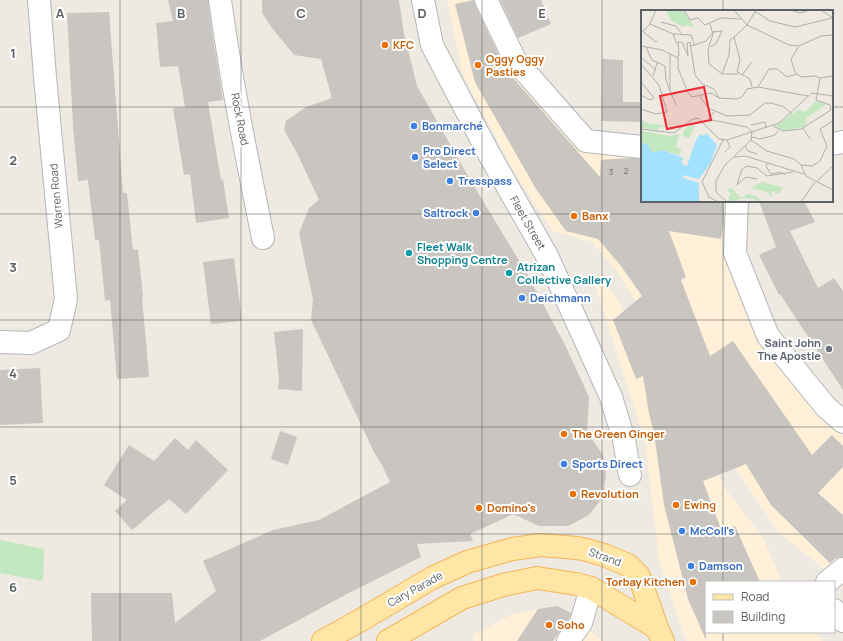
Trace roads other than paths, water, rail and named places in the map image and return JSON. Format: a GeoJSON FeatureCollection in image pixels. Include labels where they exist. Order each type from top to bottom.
{"type":"FeatureCollection","features":[{"type":"Feature","properties":{"kind":"main road","name":"Strand"},"geometry":{"type":"LineString","coordinates":[[512,549],[542,545],[576,548],[604,555],[628,566],[639,576],[660,634]]}},
{"type":"Feature","properties":{"kind":"main road","name":"Cary Parade"},"geometry":{"type":"LineString","coordinates":[[322,641],[432,578],[467,562],[512,549]]}},
{"type":"Feature","properties":{"kind":"main road","name":"Strand"},"geometry":{"type":"LineString","coordinates":[[388,641],[462,598],[503,585],[537,578],[576,584],[591,588],[660,634]]}},
{"type":"Feature","properties":{"kind":"street","name":"Warren Road"},"geometry":{"type":"LineString","coordinates":[[0,342],[31,343],[59,330],[66,299],[46,92],[39,0]]}},
{"type":"Feature","properties":{"kind":"street","name":"Rock Road"},"geometry":{"type":"LineString","coordinates":[[220,0],[230,65],[263,238]]}},
{"type":"Feature","properties":{"kind":"street","name":"Fleet Street"},"geometry":{"type":"LineString","coordinates":[[423,0],[432,45],[489,154],[547,256],[611,397],[624,440],[630,475]]}},
{"type":"Feature","properties":{"kind":"street"},"geometry":{"type":"LineString","coordinates":[[486,0],[515,60],[586,141],[641,146]]}},
{"type":"Feature","properties":{"kind":"street"},"geometry":{"type":"LineString","coordinates":[[833,144],[843,142]]}},
{"type":"Feature","properties":{"kind":"street"},"geometry":{"type":"LineString","coordinates":[[737,202],[735,253],[768,336],[826,407],[843,422]]}},
{"type":"Feature","properties":{"kind":"street"},"geometry":{"type":"LineString","coordinates":[[827,581],[843,569]]}},
{"type":"Feature","properties":{"kind":"street"},"geometry":{"type":"LineString","coordinates":[[568,641],[581,623],[591,588]]}},
{"type":"Feature","properties":{"kind":"street"},"geometry":{"type":"LineString","coordinates":[[835,611],[843,621]]}},
{"type":"Feature","properties":{"kind":"place","name":"KFC"},"geometry":{"type":"Point","coordinates":[385,45]}},
{"type":"Feature","properties":{"kind":"place","name":"Oggy Oggy Pasties"},"geometry":{"type":"Point","coordinates":[478,65]}},
{"type":"Feature","properties":{"kind":"place","name":"Bonmarché"},"geometry":{"type":"Point","coordinates":[414,126]}},
{"type":"Feature","properties":{"kind":"place","name":"Pro Direct Select"},"geometry":{"type":"Point","coordinates":[415,157]}},
{"type":"Feature","properties":{"kind":"place","name":"Tresspass"},"geometry":{"type":"Point","coordinates":[450,181]}},
{"type":"Feature","properties":{"kind":"place","name":"Saltrock"},"geometry":{"type":"Point","coordinates":[476,213]}},
{"type":"Feature","properties":{"kind":"place","name":"Banx"},"geometry":{"type":"Point","coordinates":[574,216]}},
{"type":"Feature","properties":{"kind":"place","name":"Fleet Walk Shopping Centre"},"geometry":{"type":"Point","coordinates":[409,253]}},
{"type":"Feature","properties":{"kind":"place","name":"Atrizan Collective Gallery"},"geometry":{"type":"Point","coordinates":[509,273]}},
{"type":"Feature","properties":{"kind":"place","name":"Deichmann"},"geometry":{"type":"Point","coordinates":[522,298]}},
{"type":"Feature","properties":{"kind":"place","name":"Saint John The Apostle"},"geometry":{"type":"Point","coordinates":[829,349]}},
{"type":"Feature","properties":{"kind":"place","name":"The Green Ginger"},"geometry":{"type":"Point","coordinates":[564,434]}},
{"type":"Feature","properties":{"kind":"place","name":"Sports Direct"},"geometry":{"type":"Point","coordinates":[564,464]}},
{"type":"Feature","properties":{"kind":"place","name":"Revolution"},"geometry":{"type":"Point","coordinates":[573,494]}},
{"type":"Feature","properties":{"kind":"place","name":"Ewing"},"geometry":{"type":"Point","coordinates":[676,505]}},
{"type":"Feature","properties":{"kind":"place","name":"Domino's"},"geometry":{"type":"Point","coordinates":[479,508]}},
{"type":"Feature","properties":{"kind":"place","name":"McColl's"},"geometry":{"type":"Point","coordinates":[682,531]}},
{"type":"Feature","properties":{"kind":"place","name":"Damson"},"geometry":{"type":"Point","coordinates":[691,566]}},
{"type":"Feature","properties":{"kind":"place","name":"Torbay Kitchen"},"geometry":{"type":"Point","coordinates":[693,582]}},
{"type":"Feature","properties":{"kind":"place","name":"Soho"},"geometry":{"type":"Point","coordinates":[549,625]}}]}
